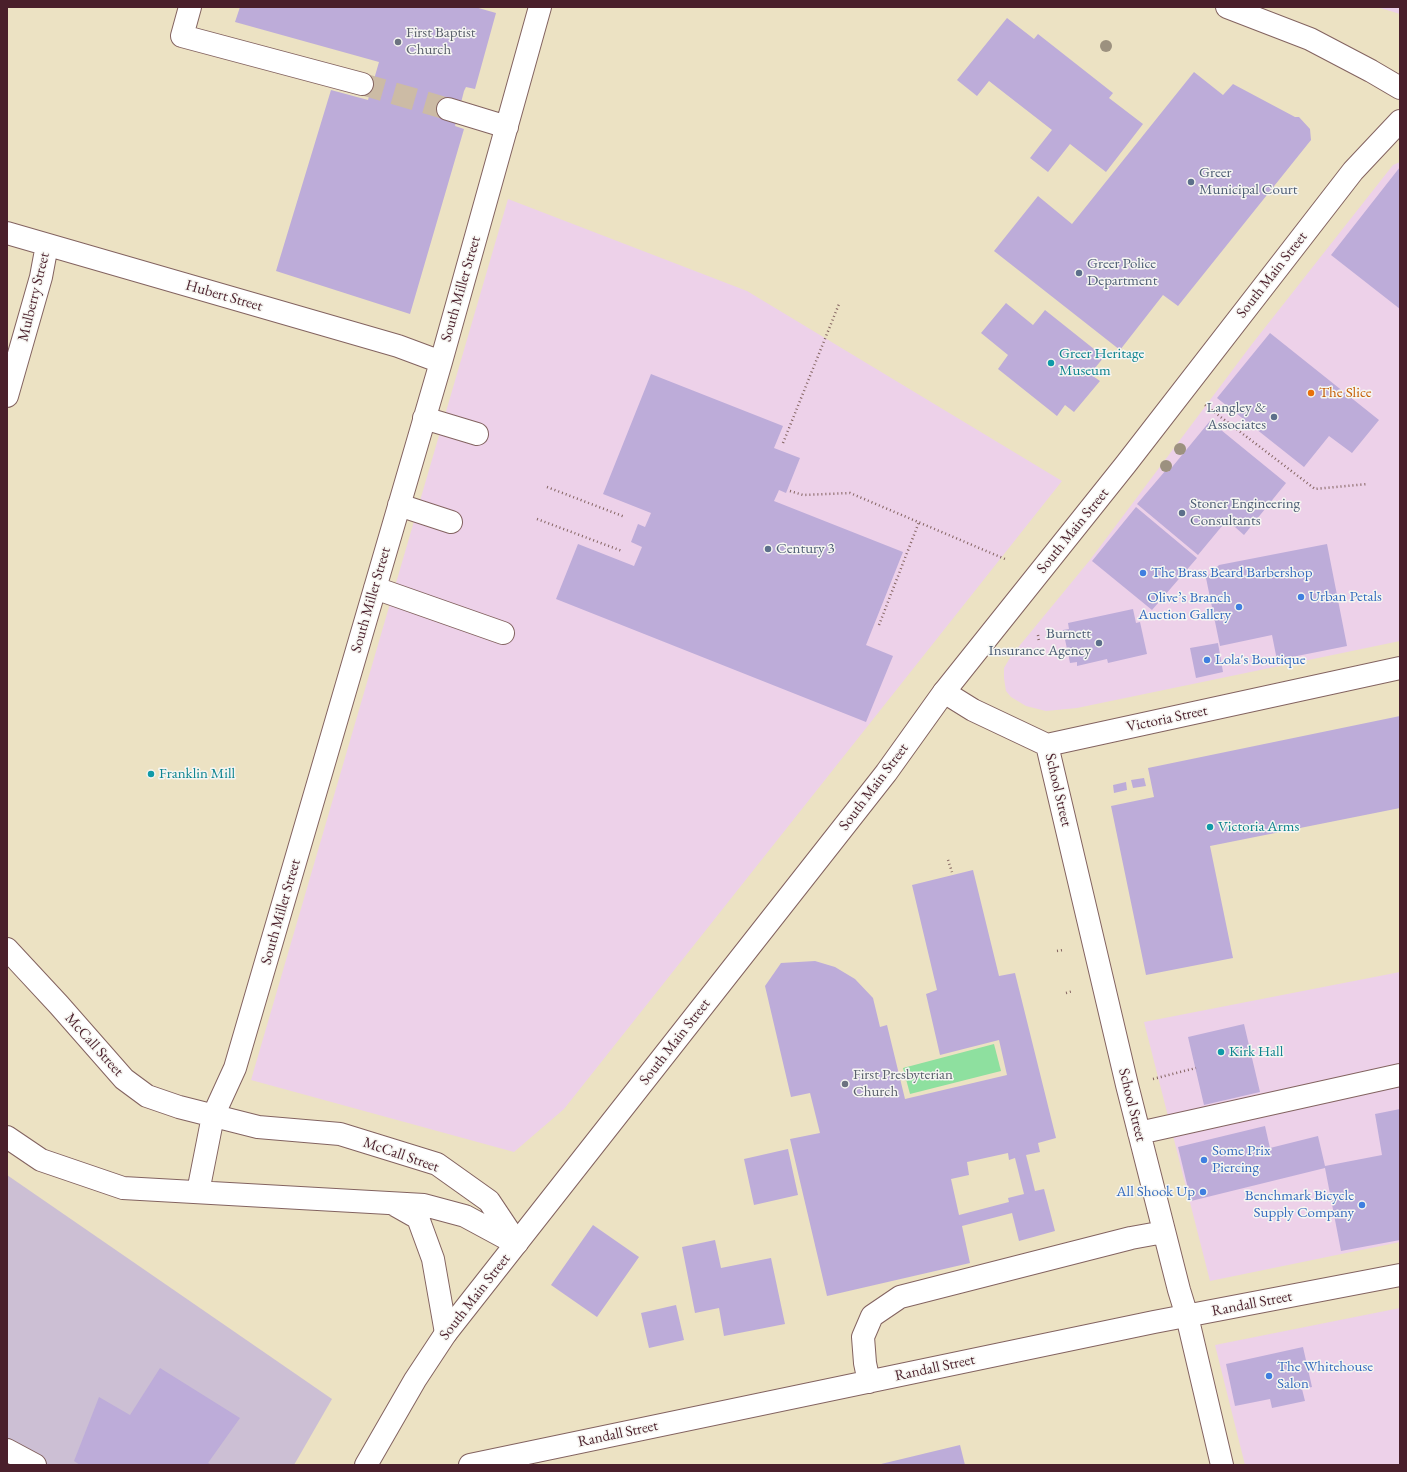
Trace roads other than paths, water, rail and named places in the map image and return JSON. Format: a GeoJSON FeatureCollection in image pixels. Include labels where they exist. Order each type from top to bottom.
{"type":"FeatureCollection","features":[{"type":"Feature","properties":{"kind":"street"},"geometry":{"type":"LineString","coordinates":[[190,7],[182,36],[362,84]]}},
{"type":"Feature","properties":{"kind":"street","name":"South Miller Street"},"geometry":{"type":"LineString","coordinates":[[198,1192],[213,1116],[235,1068],[441,362],[540,7]]}},
{"type":"Feature","properties":{"kind":"street"},"geometry":{"type":"LineString","coordinates":[[1227,7],[1310,39],[1400,88]]}},
{"type":"Feature","properties":{"kind":"street"},"geometry":{"type":"LineString","coordinates":[[448,109],[507,127]]}},
{"type":"Feature","properties":{"kind":"street","name":"South Main Street"},"geometry":{"type":"LineString","coordinates":[[366,1465],[415,1380],[446,1333],[886,772],[944,692],[1126,464],[1353,171],[1400,121]]}},
{"type":"Feature","properties":{"kind":"street","name":"Hubert Street"},"geometry":{"type":"LineString","coordinates":[[7,233],[398,346],[441,362]]}},
{"type":"Feature","properties":{"kind":"street","name":"Mulberry Street"},"geometry":{"type":"LineString","coordinates":[[7,396],[41,278],[47,245]]}},
{"type":"Feature","properties":{"kind":"street"},"geometry":{"type":"LineString","coordinates":[[424,418],[477,434]]}},
{"type":"Feature","properties":{"kind":"street"},"geometry":{"type":"LineString","coordinates":[[399,505],[451,522]]}},
{"type":"Feature","properties":{"kind":"street"},"geometry":{"type":"LineString","coordinates":[[375,588],[503,633]]}},
{"type":"Feature","properties":{"kind":"street","name":"Victoria Street"},"geometry":{"type":"LineString","coordinates":[[1047,745],[1400,668]]}},
{"type":"Feature","properties":{"kind":"street"},"geometry":{"type":"LineString","coordinates":[[944,692],[973,710],[1047,745]]}},
{"type":"Feature","properties":{"kind":"street","name":"School Street"},"geometry":{"type":"LineString","coordinates":[[1047,745],[1139,1133],[1187,1316],[1222,1465]]}},
{"type":"Feature","properties":{"kind":"street","name":"McCall Street"},"geometry":{"type":"LineString","coordinates":[[7,949],[124,1079],[148,1096],[179,1107],[258,1128],[340,1134],[436,1164],[490,1201],[517,1243]]}},
{"type":"Feature","properties":{"kind":"street"},"geometry":{"type":"LineString","coordinates":[[1139,1133],[1400,1075]]}},
{"type":"Feature","properties":{"kind":"street"},"geometry":{"type":"LineString","coordinates":[[7,1136],[41,1160],[123,1188],[424,1205],[465,1216],[517,1243]]}},
{"type":"Feature","properties":{"kind":"street"},"geometry":{"type":"LineString","coordinates":[[390,1203],[418,1218],[433,1259],[446,1333]]}},
{"type":"Feature","properties":{"kind":"street"},"geometry":{"type":"LineString","coordinates":[[869,1382],[865,1363],[863,1337],[872,1316],[900,1298],[1123,1240],[1164,1232]]}},
{"type":"Feature","properties":{"kind":"street","name":"Randall Street"},"geometry":{"type":"LineString","coordinates":[[470,1465],[1187,1316],[1400,1274]]}},
{"type":"Feature","properties":{"kind":"street"},"geometry":{"type":"LineString","coordinates":[[7,1450],[35,1465]]}},
{"type":"Feature","properties":{"kind":"tunnel"},"geometry":{"type":"LineString","coordinates":[[362,84],[448,109]]}},
{"type":"Feature","properties":{"kind":"place","name":"First Baptist Church"},"geometry":{"type":"Point","coordinates":[398,42]}},
{"type":"Feature","properties":{"kind":"place","name":"Greer Municipal Court"},"geometry":{"type":"Point","coordinates":[1191,182]}},
{"type":"Feature","properties":{"kind":"place","name":"Greer Police Department"},"geometry":{"type":"Point","coordinates":[1079,273]}},
{"type":"Feature","properties":{"kind":"place","name":"Greer Heritage Museum"},"geometry":{"type":"Point","coordinates":[1051,363]}},
{"type":"Feature","properties":{"kind":"place","name":"The Slice"},"geometry":{"type":"Point","coordinates":[1311,393]}},
{"type":"Feature","properties":{"kind":"place","name":"Langley & Associates"},"geometry":{"type":"Point","coordinates":[1274,417]}},
{"type":"Feature","properties":{"kind":"place","name":"Stoner Engineering Consultants"},"geometry":{"type":"Point","coordinates":[1182,513]}},
{"type":"Feature","properties":{"kind":"place","name":"Century 3"},"geometry":{"type":"Point","coordinates":[768,549]}},
{"type":"Feature","properties":{"kind":"place","name":"The Brass Beard Barbershop"},"geometry":{"type":"Point","coordinates":[1143,573]}},
{"type":"Feature","properties":{"kind":"place","name":"Urban Petals"},"geometry":{"type":"Point","coordinates":[1301,597]}},
{"type":"Feature","properties":{"kind":"place","name":"Olive’s Branch Auction Gallery"},"geometry":{"type":"Point","coordinates":[1239,607]}},
{"type":"Feature","properties":{"kind":"place","name":"Burnett Insurance Agency"},"geometry":{"type":"Point","coordinates":[1099,643]}},
{"type":"Feature","properties":{"kind":"place","name":"Lola's Boutique"},"geometry":{"type":"Point","coordinates":[1207,660]}},
{"type":"Feature","properties":{"kind":"place","name":"Franklin Mill"},"geometry":{"type":"Point","coordinates":[151,774]}},
{"type":"Feature","properties":{"kind":"place","name":"Victoria Arms"},"geometry":{"type":"Point","coordinates":[1210,827]}},
{"type":"Feature","properties":{"kind":"place","name":"Kirk Hall"},"geometry":{"type":"Point","coordinates":[1221,1052]}},
{"type":"Feature","properties":{"kind":"place","name":"First Presbyterian Church"},"geometry":{"type":"Point","coordinates":[845,1084]}},
{"type":"Feature","properties":{"kind":"place","name":"Some Prix Piercing"},"geometry":{"type":"Point","coordinates":[1204,1160]}},
{"type":"Feature","properties":{"kind":"place","name":"All Shook Up"},"geometry":{"type":"Point","coordinates":[1203,1192]}},
{"type":"Feature","properties":{"kind":"place","name":"Benchmark Bicycle Supply Company"},"geometry":{"type":"Point","coordinates":[1362,1205]}},
{"type":"Feature","properties":{"kind":"place","name":"The Whitehouse Salon"},"geometry":{"type":"Point","coordinates":[1269,1376]}}]}
